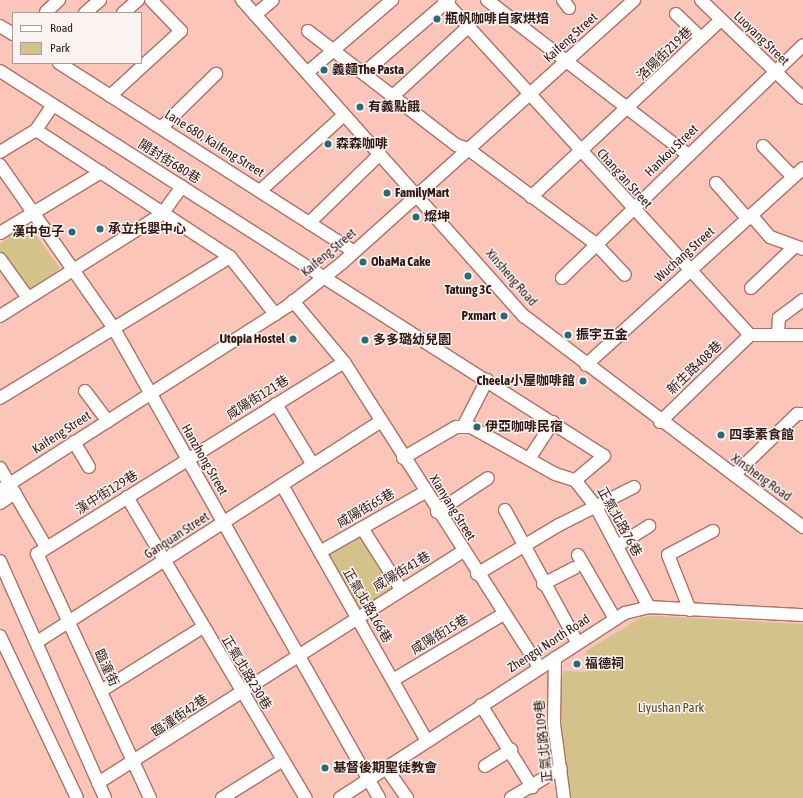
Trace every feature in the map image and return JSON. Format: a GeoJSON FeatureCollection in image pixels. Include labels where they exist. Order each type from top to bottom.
{"type":"FeatureCollection","features":[{"type":"Feature","properties":{"kind":"street"},"geometry":{"type":"LineString","coordinates":[[86,12],[100,0]]}},
{"type":"Feature","properties":{"kind":"street"},"geometry":{"type":"LineString","coordinates":[[124,12],[138,0]]}},
{"type":"Feature","properties":{"kind":"street"},"geometry":{"type":"LineString","coordinates":[[110,96],[181,31],[151,0]]}},
{"type":"Feature","properties":{"kind":"street","name":"Xinsheng Road"},"geometry":{"type":"LineString","coordinates":[[242,0],[308,72],[344,115],[418,194],[524,316],[660,422],[803,526]]}},
{"type":"Feature","properties":{"kind":"street"},"geometry":{"type":"LineString","coordinates":[[255,15],[273,0]]}},
{"type":"Feature","properties":{"kind":"street"},"geometry":{"type":"LineString","coordinates":[[308,72],[333,50],[378,4],[392,0]]}},
{"type":"Feature","properties":{"kind":"street","name":"Kaifeng Street"},"geometry":{"type":"LineString","coordinates":[[0,503],[5,482],[108,421],[276,314],[324,277],[354,252],[634,0]]}},
{"type":"Feature","properties":{"kind":"street","name":"Luoyang Street"},"geometry":{"type":"LineString","coordinates":[[701,0],[803,98]]}},
{"type":"Feature","properties":{"kind":"street"},"geometry":{"type":"LineString","coordinates":[[46,12],[55,1]]}},
{"type":"Feature","properties":{"kind":"street"},"geometry":{"type":"LineString","coordinates":[[365,72],[446,1]]}},
{"type":"Feature","properties":{"kind":"street","name":"Chang'an Street"},"geometry":{"type":"LineString","coordinates":[[446,1],[468,27],[530,93],[632,210],[750,335]]}},
{"type":"Feature","properties":{"kind":"street"},"geometry":{"type":"LineString","coordinates":[[496,2],[565,62],[628,108],[688,155]]}},
{"type":"Feature","properties":{"kind":"street"},"geometry":{"type":"LineString","coordinates":[[676,14],[701,38]]}},
{"type":"Feature","properties":{"kind":"street","name":"洛陽街219巷"},"geometry":{"type":"LineString","coordinates":[[531,197],[721,20]]}},
{"type":"Feature","properties":{"kind":"street"},"geometry":{"type":"LineString","coordinates":[[0,26],[12,33]]}},
{"type":"Feature","properties":{"kind":"street"},"geometry":{"type":"LineString","coordinates":[[394,95],[468,27]]}},
{"type":"Feature","properties":{"kind":"street"},"geometry":{"type":"LineString","coordinates":[[308,31],[365,72],[456,145],[468,149],[596,244],[625,275]]}},
{"type":"Feature","properties":{"kind":"street","name":"Hankou Street"},"geometry":{"type":"LineString","coordinates":[[562,278],[803,45]]}},
{"type":"Feature","properties":{"kind":"street","name":"Lane 680, Kaifeng Street"},"geometry":{"type":"LineString","coordinates":[[62,64],[110,96],[261,190],[354,252]]}},
{"type":"Feature","properties":{"kind":"street","name":"開封街680巷"},"geometry":{"type":"LineString","coordinates":[[0,71],[553,422],[604,456],[575,480]]}},
{"type":"Feature","properties":{"kind":"street"},"geometry":{"type":"LineString","coordinates":[[162,127],[216,74]]}},
{"type":"Feature","properties":{"kind":"street"},"geometry":{"type":"LineString","coordinates":[[0,152],[36,130],[53,105]]}},
{"type":"Feature","properties":{"kind":"street"},"geometry":{"type":"LineString","coordinates":[[261,190],[344,115]]}},
{"type":"Feature","properties":{"kind":"street"},"geometry":{"type":"LineString","coordinates":[[36,130],[162,214],[230,257],[276,314]]}},
{"type":"Feature","properties":{"kind":"street"},"geometry":{"type":"LineString","coordinates":[[763,146],[793,177]]}},
{"type":"Feature","properties":{"kind":"street"},"geometry":{"type":"LineString","coordinates":[[309,222],[380,154]]}},
{"type":"Feature","properties":{"kind":"street","name":"Hanzhong Street"},"geometry":{"type":"LineString","coordinates":[[0,165],[113,327],[379,798]]}},
{"type":"Feature","properties":{"kind":"street","name":"Wuchang Street"},"geometry":{"type":"LineString","coordinates":[[586,365],[688,270],[803,168]]}},
{"type":"Feature","properties":{"kind":"street"},"geometry":{"type":"LineString","coordinates":[[0,233],[101,172]]}},
{"type":"Feature","properties":{"kind":"street"},"geometry":{"type":"LineString","coordinates":[[716,183],[770,237],[798,248],[751,288]]}},
{"type":"Feature","properties":{"kind":"street"},"geometry":{"type":"LineString","coordinates":[[0,316],[162,214],[182,186]]}},
{"type":"Feature","properties":{"kind":"street"},"geometry":{"type":"LineString","coordinates":[[0,398],[113,327],[230,257]]}},
{"type":"Feature","properties":{"kind":"street"},"geometry":{"type":"LineString","coordinates":[[0,259],[28,298]]}},
{"type":"Feature","properties":{"kind":"street"},"geometry":{"type":"LineString","coordinates":[[778,335],[779,318],[803,300]]}},
{"type":"Feature","properties":{"kind":"street","name":"Xianyang Street"},"geometry":{"type":"LineString","coordinates":[[293,301],[344,362],[380,422],[502,615],[539,667]]}},
{"type":"Feature","properties":{"kind":"street"},"geometry":{"type":"LineString","coordinates":[[750,335],[803,335]]}},
{"type":"Feature","properties":{"kind":"street","name":"新生路408巷"},"geometry":{"type":"LineString","coordinates":[[660,422],[750,335]]}},
{"type":"Feature","properties":{"kind":"street","name":"咸陽街121巷"},"geometry":{"type":"LineString","coordinates":[[187,458],[344,362]]}},
{"type":"Feature","properties":{"kind":"street"},"geometry":{"type":"LineString","coordinates":[[403,458],[463,426],[487,380]]}},
{"type":"Feature","properties":{"kind":"street"},"geometry":{"type":"LineString","coordinates":[[85,391],[108,421]]}},
{"type":"Feature","properties":{"kind":"street"},"geometry":{"type":"LineString","coordinates":[[276,404],[313,465]]}},
{"type":"Feature","properties":{"kind":"street"},"geometry":{"type":"LineString","coordinates":[[734,475],[797,414],[803,414]]}},
{"type":"Feature","properties":{"kind":"street","name":"Ganquan Street"},"geometry":{"type":"LineString","coordinates":[[37,642],[380,422]]}},
{"type":"Feature","properties":{"kind":"street"},"geometry":{"type":"LineString","coordinates":[[528,459],[553,422]]}},
{"type":"Feature","properties":{"kind":"street"},"geometry":{"type":"LineString","coordinates":[[463,426],[477,430],[554,474],[575,480]]}},
{"type":"Feature","properties":{"kind":"street"},"geometry":{"type":"LineString","coordinates":[[74,442],[89,467]]}},
{"type":"Feature","properties":{"kind":"street","name":"漢中街129巷"},"geometry":{"type":"LineString","coordinates":[[43,549],[187,458]]}},
{"type":"Feature","properties":{"kind":"street"},"geometry":{"type":"LineString","coordinates":[[437,512],[488,478]]}},
{"type":"Feature","properties":{"kind":"street","name":"正氣北路76巷"},"geometry":{"type":"LineString","coordinates":[[575,480],[596,507],[648,607]]}},
{"type":"Feature","properties":{"kind":"street"},"geometry":{"type":"LineString","coordinates":[[5,482],[43,549]]}},
{"type":"Feature","properties":{"kind":"street","name":"正氣北路166巷"},"geometry":{"type":"LineString","coordinates":[[282,485],[427,741]]}},
{"type":"Feature","properties":{"kind":"street"},"geometry":{"type":"LineString","coordinates":[[477,574],[522,545],[634,487]]}},
{"type":"Feature","properties":{"kind":"street","name":"咸陽街65巷"},"geometry":{"type":"LineString","coordinates":[[320,552],[425,492]]}},
{"type":"Feature","properties":{"kind":"street","name":"正氣北路230巷"},"geometry":{"type":"LineString","coordinates":[[127,497],[240,692],[306,798]]}},
{"type":"Feature","properties":{"kind":"street"},"geometry":{"type":"LineString","coordinates":[[505,510],[543,584],[577,642]]}},
{"type":"Feature","properties":{"kind":"street"},"geometry":{"type":"LineString","coordinates":[[616,546],[649,526]]}},
{"type":"Feature","properties":{"kind":"street"},"geometry":{"type":"LineString","coordinates":[[362,528],[402,589]]}},
{"type":"Feature","properties":{"kind":"street"},"geometry":{"type":"LineString","coordinates":[[690,610],[668,555],[714,531]]}},
{"type":"Feature","properties":{"kind":"street","name":"臨潼街"},"geometry":{"type":"LineString","coordinates":[[43,549],[37,554],[70,622],[150,798]]}},
{"type":"Feature","properties":{"kind":"street","name":"咸陽街41巷"},"geometry":{"type":"LineString","coordinates":[[298,653],[462,552]]}},
{"type":"Feature","properties":{"kind":"street"},"geometry":{"type":"LineString","coordinates":[[578,555],[615,619]]}},
{"type":"Feature","properties":{"kind":"street"},"geometry":{"type":"LineString","coordinates":[[0,561],[105,798]]}},
{"type":"Feature","properties":{"kind":"street"},"geometry":{"type":"LineString","coordinates":[[543,584],[574,568]]}},
{"type":"Feature","properties":{"kind":"street","name":"Zhengqi North Road"},"geometry":{"type":"LineString","coordinates":[[340,798],[555,658],[577,642],[615,619],[648,607],[803,615]]}},
{"type":"Feature","properties":{"kind":"street","name":"咸陽街15巷"},"geometry":{"type":"LineString","coordinates":[[393,680],[502,615]]}},
{"type":"Feature","properties":{"kind":"street"},"geometry":{"type":"LineString","coordinates":[[101,691],[203,627]]}},
{"type":"Feature","properties":{"kind":"street"},"geometry":{"type":"LineString","coordinates":[[0,636],[77,798]]}},
{"type":"Feature","properties":{"kind":"street","name":"臨潼街42巷"},"geometry":{"type":"LineString","coordinates":[[98,783],[134,763],[298,653]]}},
{"type":"Feature","properties":{"kind":"street","name":"正氣北路109巷"},"geometry":{"type":"LineString","coordinates":[[555,658],[554,724],[564,798]]}},
{"type":"Feature","properties":{"kind":"street"},"geometry":{"type":"LineString","coordinates":[[481,705],[511,750],[532,787]]}},
{"type":"Feature","properties":{"kind":"street"},"geometry":{"type":"LineString","coordinates":[[485,766],[511,750]]}},
{"type":"Feature","properties":{"kind":"street"},"geometry":{"type":"LineString","coordinates":[[222,798],[283,760]]}},
{"type":"Feature","properties":{"kind":"street"},"geometry":{"type":"LineString","coordinates":[[386,768],[408,798]]}},
{"type":"Feature","properties":{"kind":"street"},"geometry":{"type":"LineString","coordinates":[[511,798],[532,787],[561,768]]}},
{"type":"Feature","properties":{"kind":"green space"},"geometry":{"type":"Polygon","coordinates":[[[27,223],[60,268],[28,293],[0,256],[0,244],[27,223]]]}},
{"type":"Feature","properties":{"kind":"green space"},"geometry":{"type":"Polygon","coordinates":[[[361,533],[394,589],[359,610],[326,554],[361,533]]]}},
{"type":"Feature","properties":{"kind":"green space","name":"Liyushan Park"},"geometry":{"type":"Polygon","coordinates":[[[657,616],[803,624],[803,798],[569,798],[558,705],[563,671],[587,672],[586,651],[642,617],[657,616]]]}},
{"type":"Feature","properties":{"kind":"place","name":"瓶帆咖啡自家烘焙"},"geometry":{"type":"Point","coordinates":[437,19]}},
{"type":"Feature","properties":{"kind":"place","name":"義麵The Pasta"},"geometry":{"type":"Point","coordinates":[324,70]}},
{"type":"Feature","properties":{"kind":"place","name":"有義點餓"},"geometry":{"type":"Point","coordinates":[360,107]}},
{"type":"Feature","properties":{"kind":"place","name":"森森咖啡"},"geometry":{"type":"Point","coordinates":[328,144]}},
{"type":"Feature","properties":{"kind":"place","name":"FamilyMart"},"geometry":{"type":"Point","coordinates":[387,193]}},
{"type":"Feature","properties":{"kind":"place","name":"燦坤"},"geometry":{"type":"Point","coordinates":[416,217]}},
{"type":"Feature","properties":{"kind":"place","name":"承立托嬰中心"},"geometry":{"type":"Point","coordinates":[100,229]}},
{"type":"Feature","properties":{"kind":"place","name":"漢中包子"},"geometry":{"type":"Point","coordinates":[72,232]}},
{"type":"Feature","properties":{"kind":"place","name":"ObaMa Cake"},"geometry":{"type":"Point","coordinates":[363,262]}},
{"type":"Feature","properties":{"kind":"place","name":"Tatung 3C"},"geometry":{"type":"Point","coordinates":[468,276]}},
{"type":"Feature","properties":{"kind":"place","name":"Pxmart"},"geometry":{"type":"Point","coordinates":[504,316]}},
{"type":"Feature","properties":{"kind":"place","name":"振宇五金"},"geometry":{"type":"Point","coordinates":[568,335]}},
{"type":"Feature","properties":{"kind":"place","name":"Utopia Hostel"},"geometry":{"type":"Point","coordinates":[293,339]}},
{"type":"Feature","properties":{"kind":"place","name":"多多璐幼兒園"},"geometry":{"type":"Point","coordinates":[365,340]}},
{"type":"Feature","properties":{"kind":"place","name":"Cheela小屋咖啡館"},"geometry":{"type":"Point","coordinates":[583,381]}},
{"type":"Feature","properties":{"kind":"place","name":"伊亞咖啡民宿"},"geometry":{"type":"Point","coordinates":[477,427]}},
{"type":"Feature","properties":{"kind":"place","name":"四季素食館"},"geometry":{"type":"Point","coordinates":[721,435]}},
{"type":"Feature","properties":{"kind":"place","name":"福德祠"},"geometry":{"type":"Point","coordinates":[577,664]}},
{"type":"Feature","properties":{"kind":"place","name":"基督後期聖徒教會"},"geometry":{"type":"Point","coordinates":[325,768]}}]}
